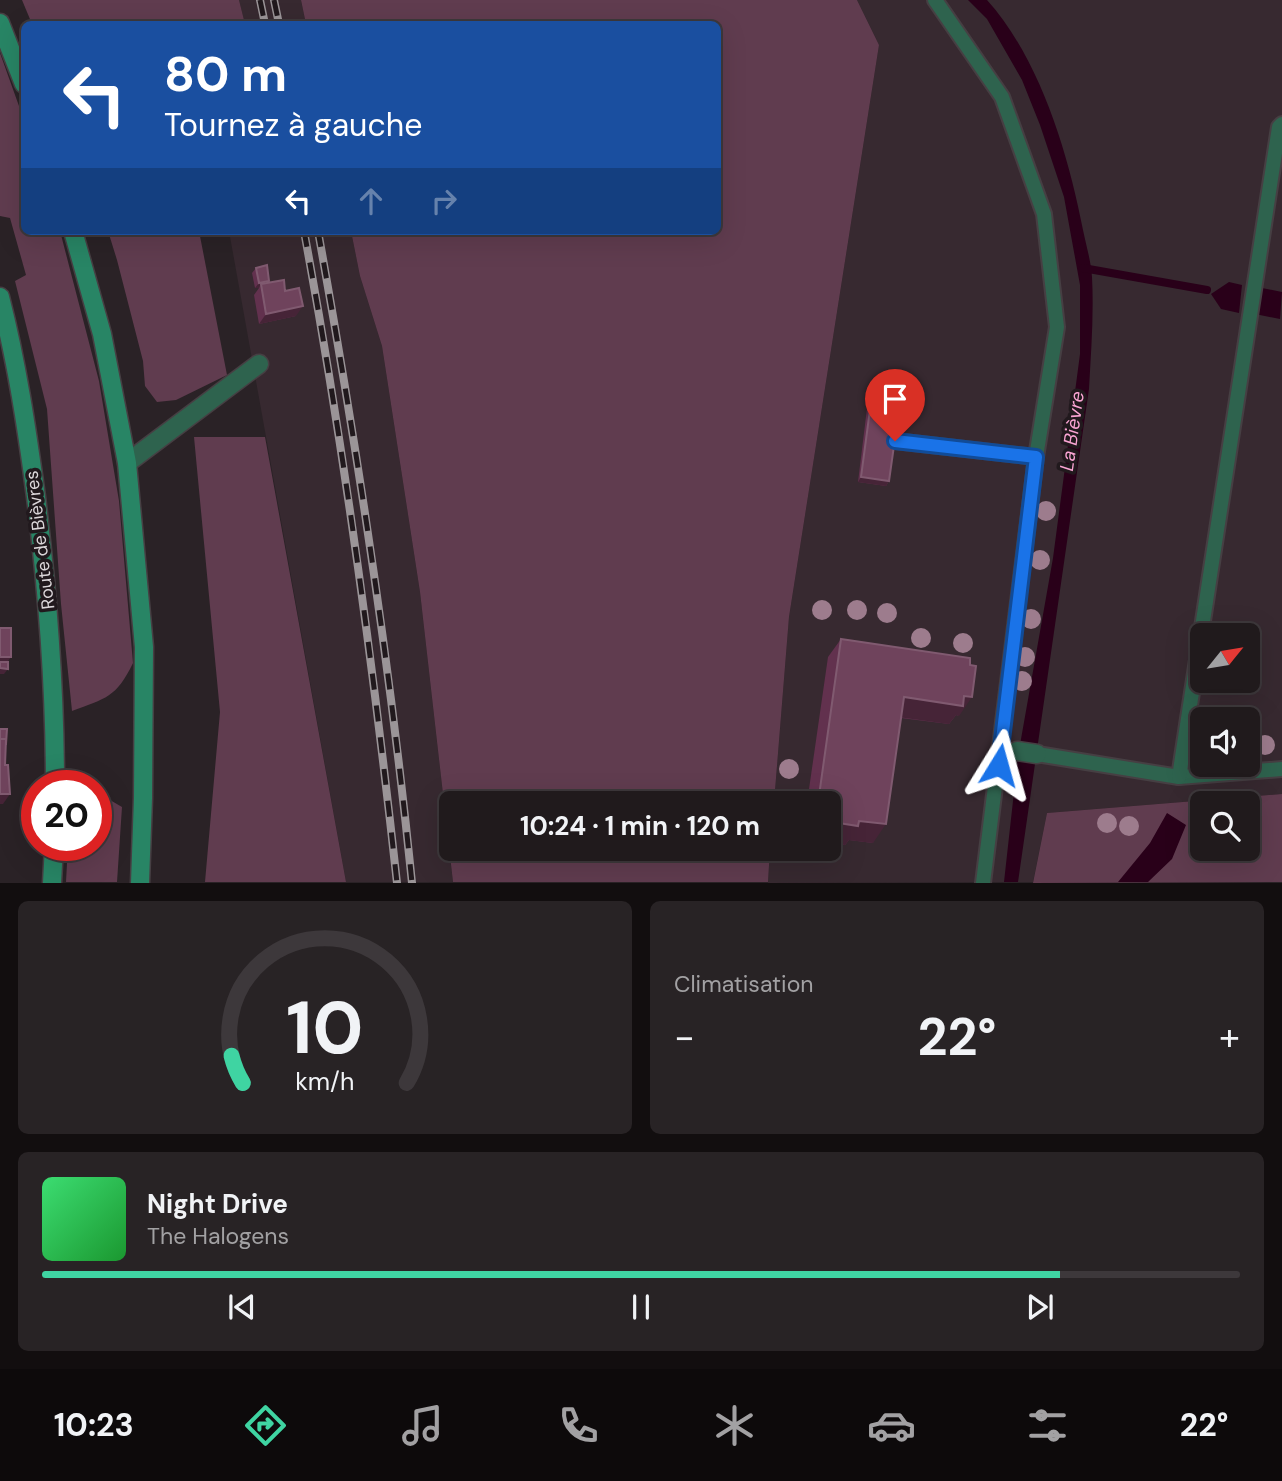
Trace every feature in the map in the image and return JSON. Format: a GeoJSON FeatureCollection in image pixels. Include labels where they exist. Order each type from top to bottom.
{"type":"FeatureCollection","features":[{"type":"Feature","properties":{"kind":"main road"},"geometry":{"type":"LineString","coordinates":[[0,23],[21,76]]}},
{"type":"Feature","properties":{"kind":"main road"},"geometry":{"type":"LineString","coordinates":[[75,235],[102,334],[127,463],[144,647],[140,883]]}},
{"type":"Feature","properties":{"kind":"main road","name":"Route de Bièvres"},"geometry":{"type":"LineString","coordinates":[[0,297],[11,339],[30,448],[46,578],[55,699],[55,770]]}},
{"type":"Feature","properties":{"kind":"main road"},"geometry":{"type":"LineString","coordinates":[[52,883],[53,861]]}},
{"type":"Feature","properties":{"kind":"street"},"geometry":{"type":"LineString","coordinates":[[127,463],[259,364]]}},
{"type":"Feature","properties":{"kind":"street"},"geometry":{"type":"LineString","coordinates":[[1009,749],[1037,754]]}},
{"type":"Feature","properties":{"kind":"lane"},"geometry":{"type":"LineString","coordinates":[[934,0],[1002,97],[1044,214],[1057,327],[1036,457],[1009,749],[983,883]]}},
{"type":"Feature","properties":{"kind":"lane"},"geometry":{"type":"LineString","coordinates":[[1179,777],[1279,127],[1282,124]]}},
{"type":"Feature","properties":{"kind":"lane"},"geometry":{"type":"LineString","coordinates":[[895,441],[1036,457]]}},
{"type":"Feature","properties":{"kind":"lane"},"geometry":{"type":"LineString","coordinates":[[1037,754],[1179,777],[1282,769]]}},
{"type":"Feature","properties":{"kind":"shaded area"},"geometry":{"type":"Polygon","coordinates":[[[22,0],[239,0],[244,21],[31,21],[22,0]]]}},
{"type":"Feature","properties":{"kind":"shaded area"},"geometry":{"type":"Polygon","coordinates":[[[239,0],[301,0],[305,21],[244,21],[239,0]]]}},
{"type":"Feature","properties":{"kind":"shaded area"},"geometry":{"type":"Polygon","coordinates":[[[301,0],[857,0],[879,45],[789,617],[775,791],[443,791],[420,592],[382,346],[360,276],[352,235],[721,235],[721,21],[305,21],[301,0]]]}},
{"type":"Feature","properties":{"kind":"shaded area"},"geometry":{"type":"Polygon","coordinates":[[[857,0],[1282,0],[1282,794],[1260,796],[1260,791],[1190,791],[1190,801],[1047,813],[1033,882],[768,883],[769,861],[841,861],[841,791],[775,791],[789,617],[879,45],[857,0]]]}},
{"type":"Feature","properties":{"kind":"shaded area"},"geometry":{"type":"Polygon","coordinates":[[[0,53],[21,112],[21,235],[61,235],[99,381],[119,501],[133,663],[121,683],[109,695],[72,711],[61,604],[47,409],[15,281],[26,275],[10,218],[0,216],[0,53]]]}},
{"type":"Feature","properties":{"kind":"shaded area"},"geometry":{"type":"Polygon","coordinates":[[[109,235],[200,235],[227,375],[176,400],[157,402],[145,386],[143,361],[109,235]]]}},
{"type":"Feature","properties":{"kind":"shaded area"},"geometry":{"type":"Polygon","coordinates":[[[230,235],[352,235],[360,276],[382,346],[420,592],[443,791],[439,791],[439,861],[451,861],[453,882],[346,882],[230,235]]]}},
{"type":"Feature","properties":{"kind":"shaded area"},"geometry":{"type":"Polygon","coordinates":[[[194,437],[265,437],[346,882],[205,882],[220,712],[194,437]]]}},
{"type":"Feature","properties":{"kind":"shaded area"},"geometry":{"type":"Polygon","coordinates":[[[1282,794],[1282,882],[1033,883],[1047,813],[1190,801],[1190,861],[1260,861],[1260,796],[1282,794]]]}},
{"type":"Feature","properties":{"kind":"shaded area"},"geometry":{"type":"Polygon","coordinates":[[[112,801],[122,807],[117,882],[66,882],[67,861],[112,861],[112,801]]]}},
{"type":"Feature","properties":{"kind":"shaded area"},"geometry":{"type":"Polygon","coordinates":[[[451,861],[769,861],[768,882],[453,882],[451,861]]]}},
{"type":"Feature","properties":{"kind":"water","name":"La Bièvre"},"geometry":{"type":"Polygon","coordinates":[[[968,0],[987,0],[1006,24],[1037,78],[1069,170],[1092,277],[1089,389],[1018,882],[1004,882],[1018,756],[1053,558],[1080,354],[1080,285],[1064,197],[1040,125],[1022,80],[987,19],[968,0]]]}},
{"type":"Feature","properties":{"kind":"water"},"geometry":{"type":"Polygon","coordinates":[[[1229,282],[1242,285],[1239,313],[1221,309],[1211,294],[1229,282]]]}},
{"type":"Feature","properties":{"kind":"water"},"geometry":{"type":"Polygon","coordinates":[[[1262,288],[1282,292],[1280,319],[1255,314],[1262,288]]]}},
{"type":"Feature","properties":{"kind":"water"},"geometry":{"type":"Polygon","coordinates":[[[1167,813],[1186,825],[1172,859],[1148,882],[1118,882],[1150,843],[1167,813]]]}},
{"type":"Feature","properties":{"kind":"building"},"geometry":{"type":"Polygon","coordinates":[[[267,265],[269,281],[259,283],[256,268],[267,265]]]}},
{"type":"Feature","properties":{"kind":"building"},"geometry":{"type":"Polygon","coordinates":[[[284,280],[285,291],[299,288],[303,306],[266,314],[261,284],[284,280]]]}},
{"type":"Feature","properties":{"kind":"building"},"geometry":{"type":"Polygon","coordinates":[[[873,387],[902,389],[889,481],[861,477],[873,387]]]}},
{"type":"Feature","properties":{"kind":"building"},"geometry":{"type":"Polygon","coordinates":[[[0,628],[11,628],[11,657],[0,657],[0,628]]]}},
{"type":"Feature","properties":{"kind":"building"},"geometry":{"type":"Polygon","coordinates":[[[841,639],[970,658],[970,665],[976,666],[972,697],[964,696],[963,706],[904,697],[886,824],[859,821],[858,826],[841,823],[841,791],[820,791],[841,639]]]}},
{"type":"Feature","properties":{"kind":"building"},"geometry":{"type":"Polygon","coordinates":[[[0,662],[8,662],[8,669],[0,668],[0,662]]]}},
{"type":"Feature","properties":{"kind":"building"},"geometry":{"type":"Polygon","coordinates":[[[0,729],[7,729],[6,744],[6,739],[0,739],[0,729]]]}},
{"type":"Feature","properties":{"kind":"building"},"geometry":{"type":"Polygon","coordinates":[[[0,739],[6,739],[5,765],[8,765],[10,794],[0,794],[0,739]]]}},
{"type":"Feature","properties":{"kind":"waterway"},"geometry":{"type":"LineString","coordinates":[[1083,268],[1207,290]]}},
{"type":"Feature","properties":{"kind":"railway"},"geometry":{"type":"LineString","coordinates":[[260,0],[264,21]]}},
{"type":"Feature","properties":{"kind":"railway"},"geometry":{"type":"LineString","coordinates":[[274,0],[278,21]]}},
{"type":"Feature","properties":{"kind":"railway"},"geometry":{"type":"LineString","coordinates":[[305,235],[357,556],[397,883]]}},
{"type":"Feature","properties":{"kind":"railway"},"geometry":{"type":"LineString","coordinates":[[319,235],[371,556],[394,719],[412,883]]}},
{"type":"Feature","properties":{"kind":"route"},"geometry":{"type":"LineString","coordinates":[[895,441],[1036,457],[999,765]]}}]}
